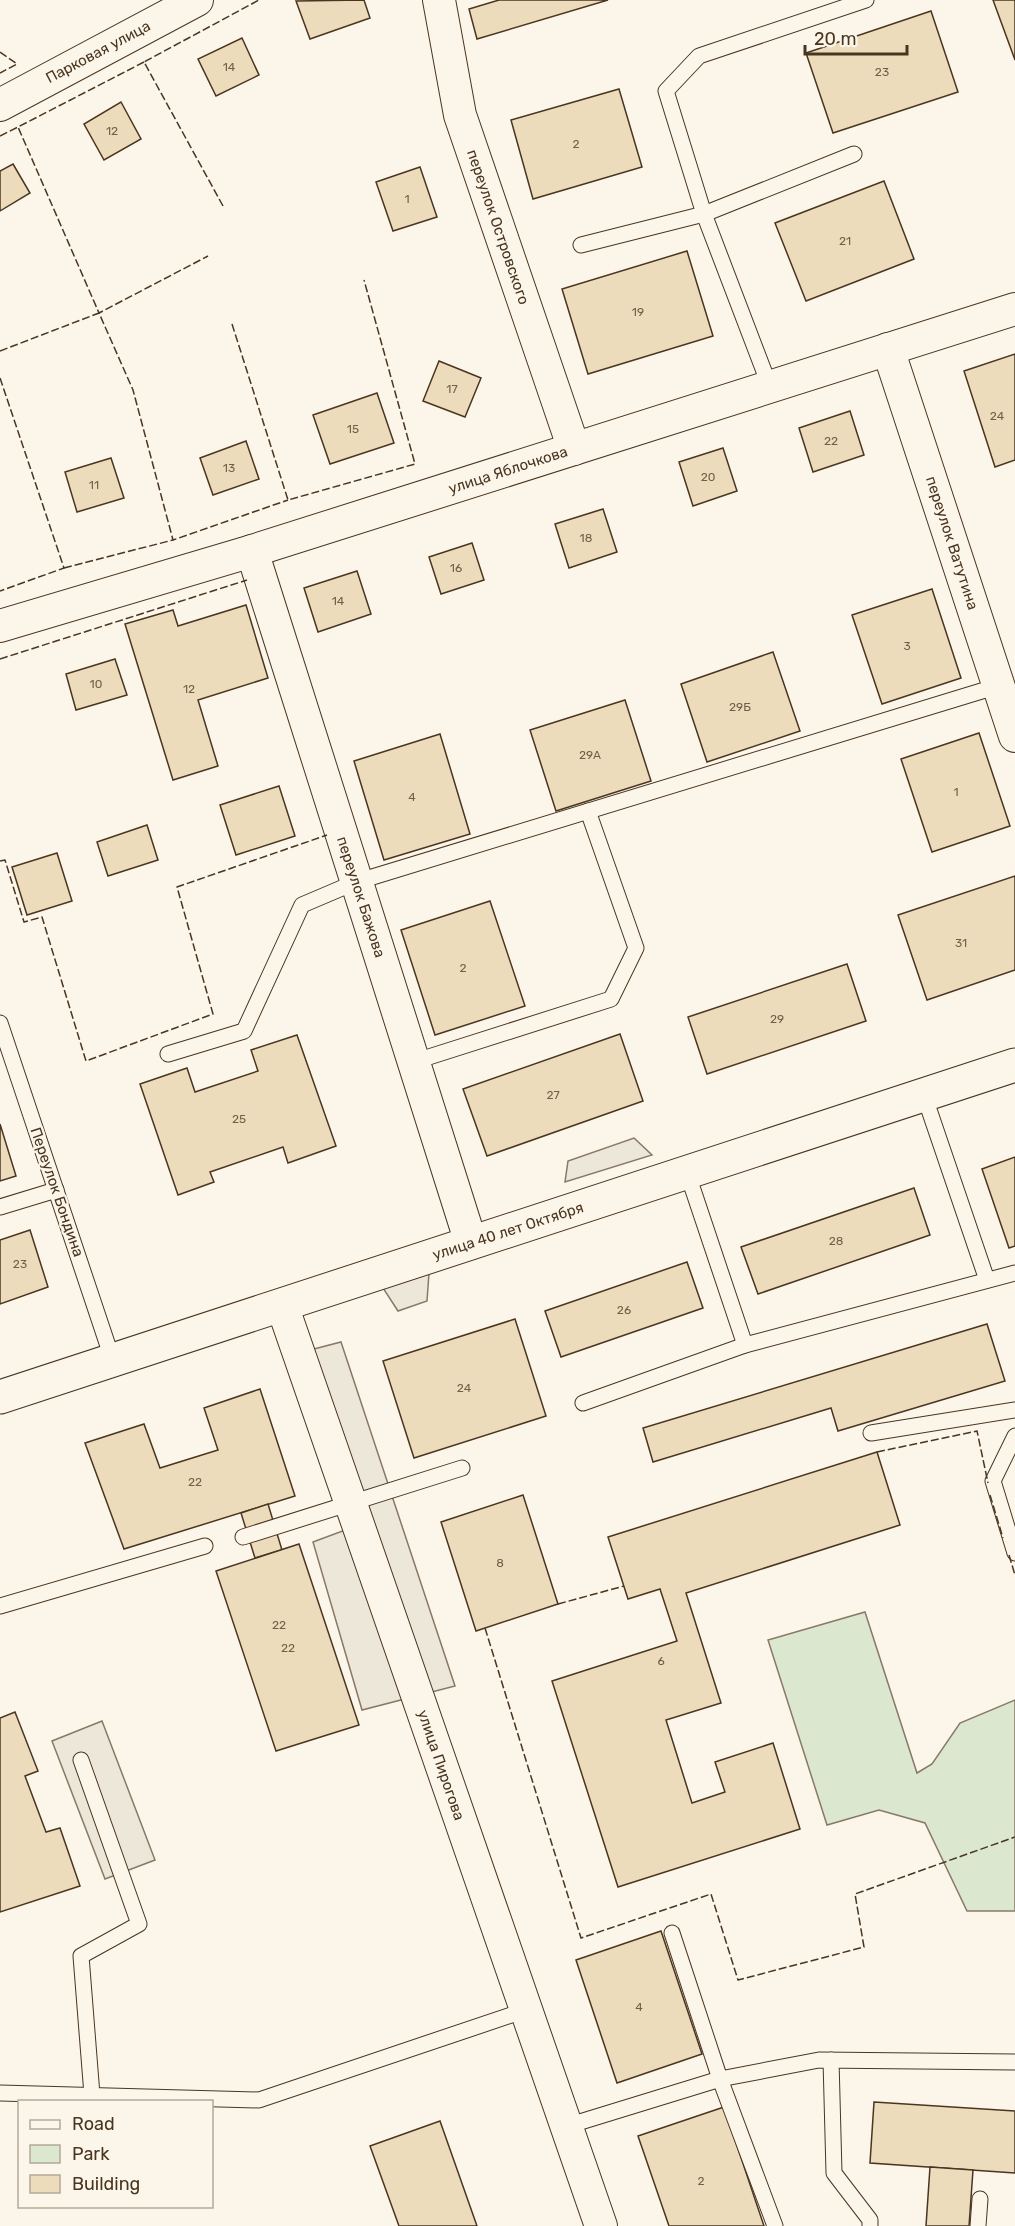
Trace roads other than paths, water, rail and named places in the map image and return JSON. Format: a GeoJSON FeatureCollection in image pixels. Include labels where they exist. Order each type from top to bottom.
{"type":"FeatureCollection","features":[{"type":"Feature","properties":{"kind":"street","name":"Парковая улица"},"geometry":{"type":"LineString","coordinates":[[0,105],[197,0]]}},
{"type":"Feature","properties":{"kind":"street","name":"переулок Островского"},"geometry":{"type":"LineString","coordinates":[[439,0],[460,115],[574,449]]}},
{"type":"Feature","properties":{"kind":"street","name":"улица Яблочкова"},"geometry":{"type":"LineString","coordinates":[[0,626],[252,551],[1015,309]]}},
{"type":"Feature","properties":{"kind":"street","name":"переулок Ватутина"},"geometry":{"type":"LineString","coordinates":[[888,350],[1015,736]]}},
{"type":"Feature","properties":{"kind":"street","name":"переулок Бажова"},"geometry":{"type":"LineString","coordinates":[[252,551],[471,1243]]}},
{"type":"Feature","properties":{"kind":"street","name":"улица 40 лет Октября"},"geometry":{"type":"LineString","coordinates":[[0,1397],[1015,1065]]}},
{"type":"Feature","properties":{"kind":"street","name":"улица Пирогова"},"geometry":{"type":"LineString","coordinates":[[282,1305],[601,2226]]}},
{"type":"Feature","properties":{"kind":"lane"},"geometry":{"type":"LineString","coordinates":[[770,387],[704,214],[666,91],[699,56],[866,0]]}},
{"type":"Feature","properties":{"kind":"lane"},"geometry":{"type":"LineString","coordinates":[[581,245],[704,214],[854,154]]}},
{"type":"Feature","properties":{"kind":"lane"},"geometry":{"type":"LineString","coordinates":[[168,1054],[244,1031],[302,905],[356,882],[998,686]]}},
{"type":"Feature","properties":{"kind":"lane"},"geometry":{"type":"LineString","coordinates":[[413,1062],[611,999],[636,948],[588,811]]}},
{"type":"Feature","properties":{"kind":"lane","name":"Переулок Бондина"},"geometry":{"type":"LineString","coordinates":[[0,1023],[113,1361]]}},
{"type":"Feature","properties":{"kind":"lane"},"geometry":{"type":"LineString","coordinates":[[924,1095],[987,1281]]}},
{"type":"Feature","properties":{"kind":"lane"},"geometry":{"type":"LineString","coordinates":[[687,1172],[745,1345]]}},
{"type":"Feature","properties":{"kind":"lane"},"geometry":{"type":"LineString","coordinates":[[0,1207],[56,1190]]}},
{"type":"Feature","properties":{"kind":"lane"},"geometry":{"type":"LineString","coordinates":[[583,1403],[745,1345],[1015,1273]]}},
{"type":"Feature","properties":{"kind":"lane"},"geometry":{"type":"LineString","coordinates":[[871,1433],[1015,1410]]}},
{"type":"Feature","properties":{"kind":"lane"},"geometry":{"type":"LineString","coordinates":[[1015,1436],[993,1481],[1015,1553]]}},
{"type":"Feature","properties":{"kind":"lane"},"geometry":{"type":"LineString","coordinates":[[243,1537],[462,1468]]}},
{"type":"Feature","properties":{"kind":"lane"},"geometry":{"type":"LineString","coordinates":[[0,1606],[205,1546]]}},
{"type":"Feature","properties":{"kind":"lane"},"geometry":{"type":"LineString","coordinates":[[81,1760],[139,1924],[81,1956],[92,2095]]}},
{"type":"Feature","properties":{"kind":"lane"},"geometry":{"type":"LineString","coordinates":[[672,1933],[720,2079],[775,2226]]}},
{"type":"Feature","properties":{"kind":"lane"},"geometry":{"type":"LineString","coordinates":[[0,2093],[259,2100],[526,2010]]}},
{"type":"Feature","properties":{"kind":"lane"},"geometry":{"type":"LineString","coordinates":[[831,2060],[834,2173],[870,2220],[870,2226]]}},
{"type":"Feature","properties":{"kind":"lane"},"geometry":{"type":"LineString","coordinates":[[567,2126],[720,2079],[831,2060],[1015,2062]]}},
{"type":"Feature","properties":{"kind":"lane"},"geometry":{"type":"LineString","coordinates":[[978,2226],[980,2199]]}}]}
